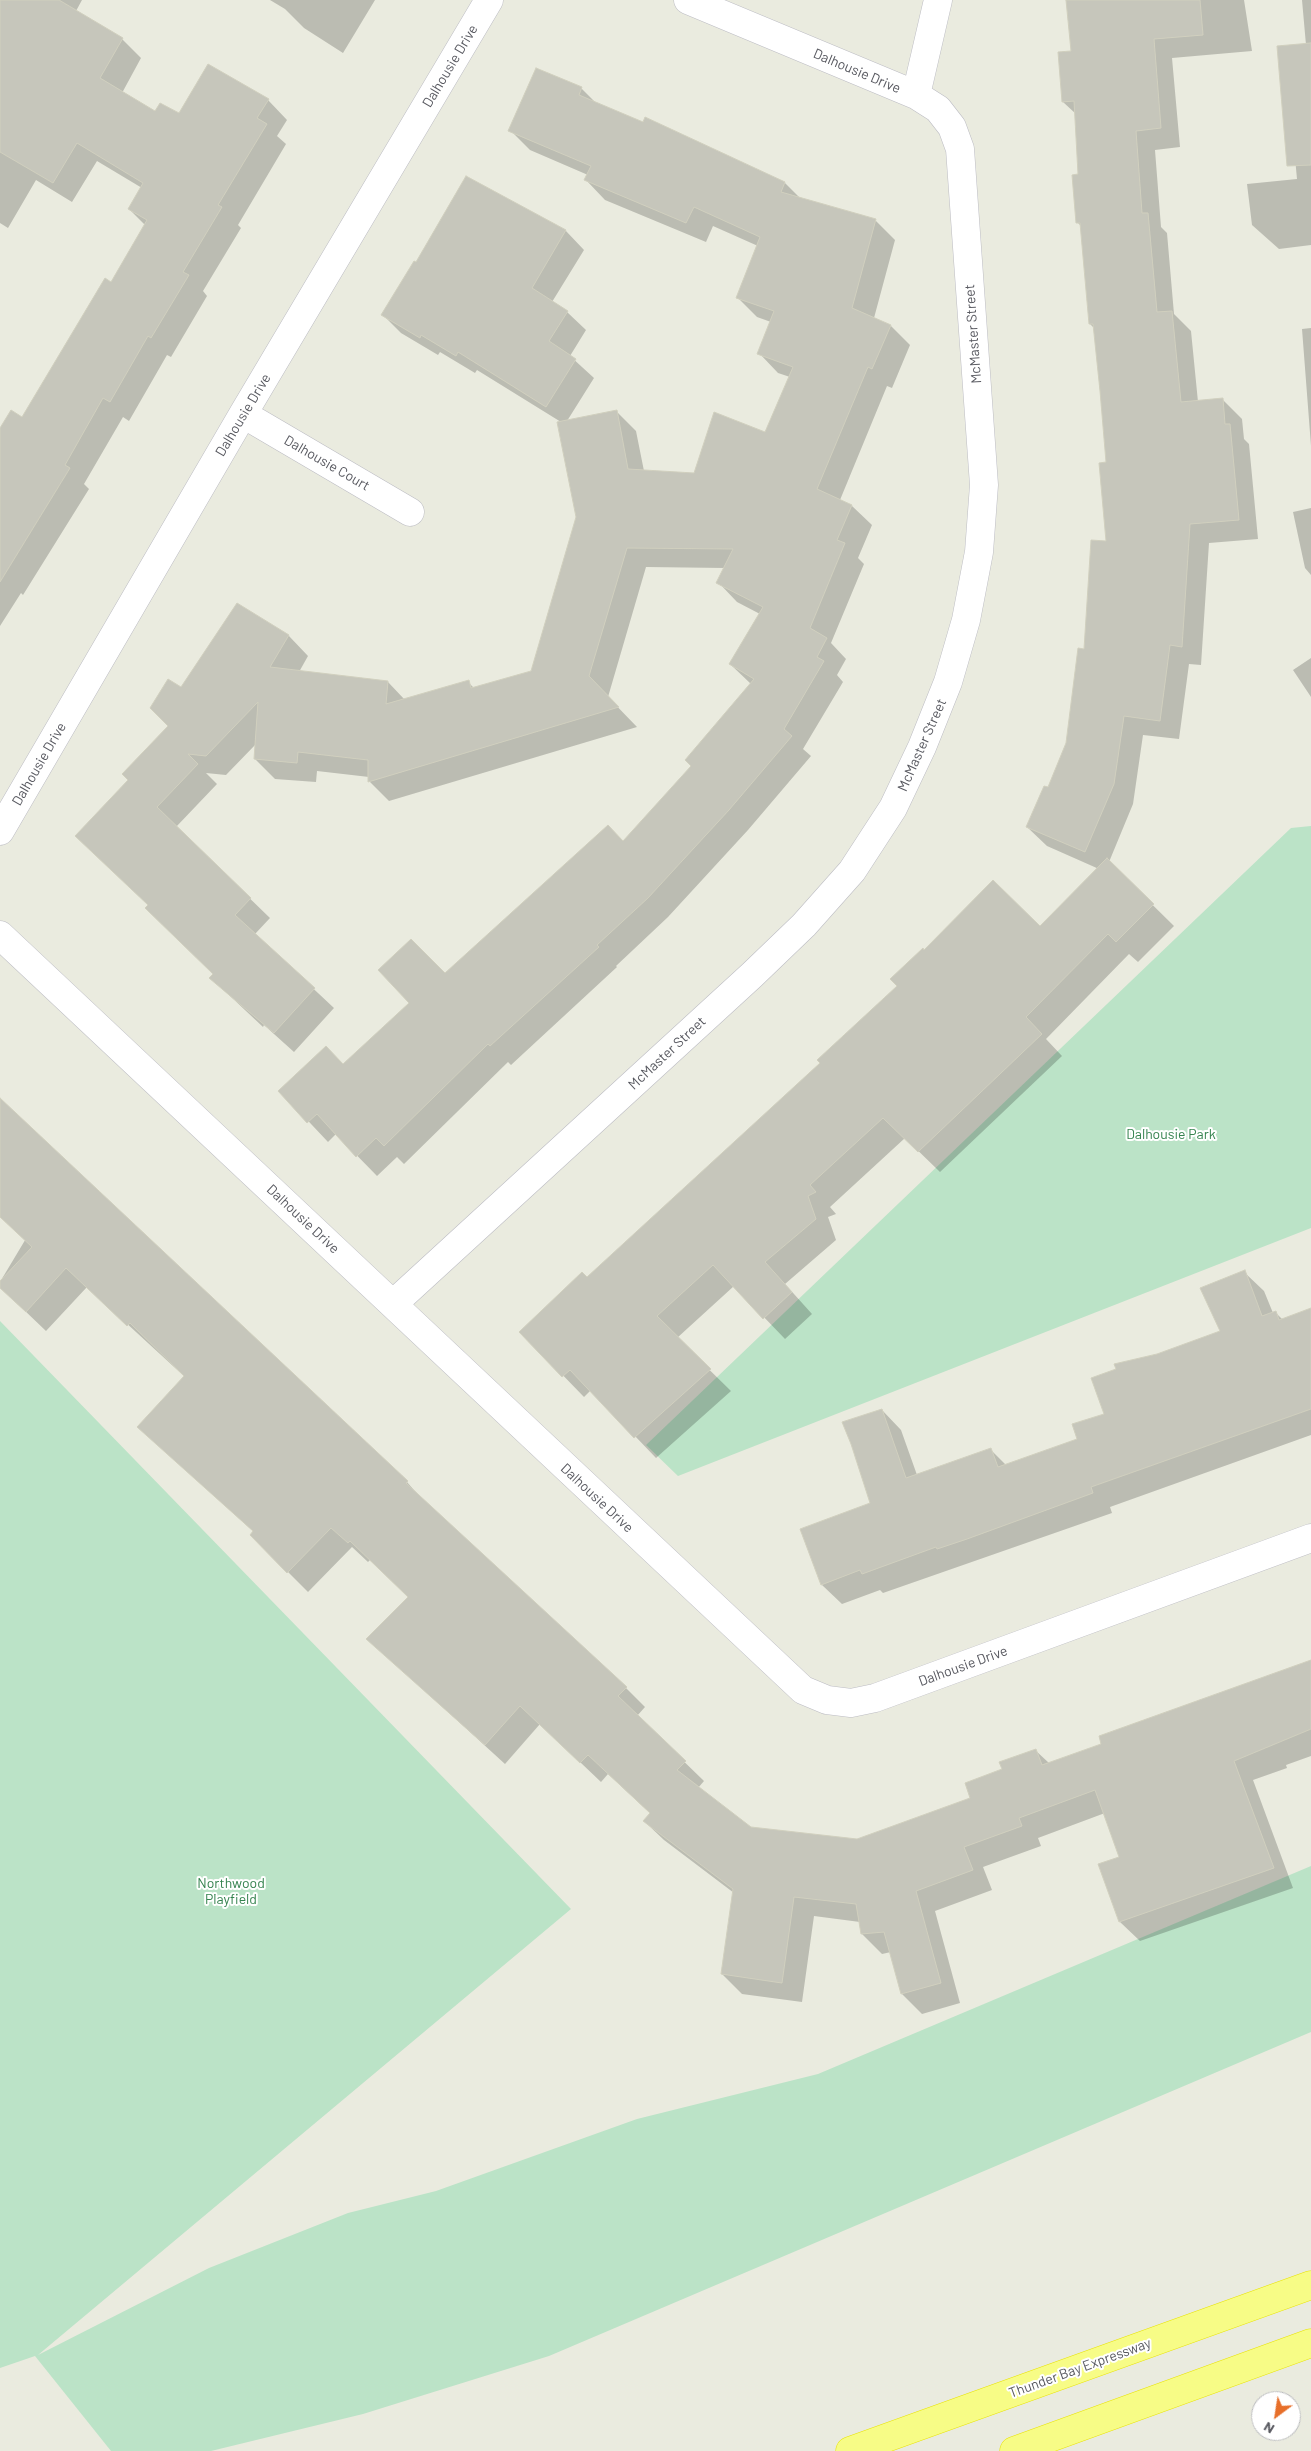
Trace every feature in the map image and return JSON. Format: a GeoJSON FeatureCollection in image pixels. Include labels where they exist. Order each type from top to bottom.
{"type":"FeatureCollection","features":[{"type":"Feature","properties":{"kind":"highway","name":"Thunder Bay Expressway"},"geometry":{"type":"LineString","coordinates":[[850,2451],[1311,2285]]}},
{"type":"Feature","properties":{"kind":"highway"},"geometry":{"type":"LineString","coordinates":[[1014,2451],[1311,2343]]}},
{"type":"Feature","properties":{"kind":"street","name":"Dalhousie Drive"},"geometry":{"type":"LineString","coordinates":[[0,831],[243,414],[490,0]]}},
{"type":"Feature","properties":{"kind":"street","name":"Dalhousie Drive"},"geometry":{"type":"LineString","coordinates":[[688,0],[916,95]]}},
{"type":"Feature","properties":{"kind":"street"},"geometry":{"type":"LineString","coordinates":[[916,95],[938,0]]}},
{"type":"Feature","properties":{"kind":"street","name":"McMaster Street"},"geometry":{"type":"LineString","coordinates":[[393,1304],[804,924],[852,871],[893,808],[922,748],[948,682],[966,620],[979,552],[984,485],[960,149],[952,128],[938,109],[916,95]]}},
{"type":"Feature","properties":{"kind":"street","name":"Dalhousie Court"},"geometry":{"type":"LineString","coordinates":[[243,414],[410,512]]}},
{"type":"Feature","properties":{"kind":"street","name":"Dalhousie Drive"},"geometry":{"type":"LineString","coordinates":[[0,935],[803,1690],[827,1700],[851,1703],[875,1698],[1311,1538]]}},
{"type":"Feature","properties":{"kind":"green space","name":"Dalhousie Park"},"geometry":{"type":"Polygon","coordinates":[[[1311,826],[1311,1228],[678,1476],[646,1445],[1291,828],[1311,826]]]}},
{"type":"Feature","properties":{"kind":"green space","name":"Northwood Playfield"},"geometry":{"type":"Polygon","coordinates":[[[0,1321],[571,1909],[38,2355],[209,2268],[348,2213],[436,2191],[637,2119],[818,2074],[1311,1866],[1311,2032],[549,2356],[363,2414],[211,2451],[111,2451],[35,2356],[0,2368],[0,1321]]]}},
{"type":"Feature","properties":{"kind":"building"},"geometry":{"type":"Polygon","coordinates":[[[0,0],[59,0],[123,38],[100,78],[155,111],[160,103],[179,113],[208,64],[269,99],[257,118],[267,124],[218,205],[222,207],[183,272],[189,275],[151,338],[148,336],[110,402],[103,398],[65,465],[70,468],[0,582],[0,428],[11,410],[22,417],[105,278],[111,282],[147,220],[128,209],[143,183],[77,143],[53,183],[0,152],[0,0]]]}},
{"type":"Feature","properties":{"kind":"building"},"geometry":{"type":"Polygon","coordinates":[[[1066,0],[1200,0],[1203,35],[1154,39],[1161,128],[1136,131],[1142,213],[1148,213],[1157,312],[1172,311],[1181,402],[1223,398],[1225,424],[1230,424],[1239,520],[1190,524],[1182,647],[1170,645],[1160,721],[1124,716],[1114,784],[1085,852],[1026,827],[1044,786],[1048,787],[1066,743],[1078,648],[1084,649],[1091,540],[1106,541],[1099,463],[1106,462],[1100,391],[1093,324],[1089,324],[1080,223],[1076,223],[1072,175],[1078,174],[1074,101],[1062,102],[1058,52],[1071,51],[1066,0]]]}},
{"type":"Feature","properties":{"kind":"building"},"geometry":{"type":"Polygon","coordinates":[[[1311,43],[1311,165],[1287,166],[1277,46],[1311,43]]]}},
{"type":"Feature","properties":{"kind":"building"},"geometry":{"type":"Polygon","coordinates":[[[536,68],[582,87],[579,95],[643,122],[645,117],[785,182],[781,192],[876,219],[852,308],[891,325],[872,369],[868,367],[817,489],[852,505],[837,540],[845,543],[810,628],[827,638],[817,657],[824,661],[784,729],[792,736],[729,810],[648,898],[597,945],[599,947],[490,1046],[488,1044],[384,1146],[376,1138],[356,1157],[317,1114],[307,1123],[278,1091],[326,1046],[343,1064],[409,1003],[378,970],[411,939],[445,973],[608,825],[623,841],[691,766],[685,760],[754,679],[729,664],[763,607],[716,583],[733,549],[627,548],[589,676],[619,707],[368,782],[368,760],[298,752],[297,763],[254,759],[258,702],[206,756],[188,754],[198,764],[157,807],[251,898],[235,915],[315,988],[274,1033],[209,978],[213,974],[145,908],[148,905],[75,836],[128,780],[122,774],[168,726],[150,708],[168,679],[181,687],[237,603],[289,635],[270,667],[388,681],[386,704],[469,680],[471,688],[531,671],[576,517],[557,422],[617,410],[628,469],[694,473],[714,412],[765,432],[793,367],[757,354],[774,311],[736,298],[760,237],[694,207],[686,223],[584,180],[591,166],[508,131],[536,68]]]}},
{"type":"Feature","properties":{"kind":"building"},"geometry":{"type":"Polygon","coordinates":[[[466,176],[566,230],[532,288],[568,311],[549,341],[576,359],[546,407],[458,352],[456,356],[421,335],[420,338],[381,315],[414,261],[416,262],[466,176]]]}},
{"type":"Feature","properties":{"kind":"building"},"geometry":{"type":"Polygon","coordinates":[[[1107,858],[1154,904],[1116,942],[1108,934],[1026,1017],[1042,1034],[918,1152],[883,1118],[810,1185],[816,1192],[808,1196],[816,1219],[765,1262],[792,1292],[763,1319],[713,1265],[657,1316],[711,1369],[634,1438],[570,1370],[562,1377],[519,1332],[582,1272],[587,1277],[820,1063],[817,1060],[897,986],[890,979],[923,948],[924,950],[993,880],[1040,926],[1107,858]]]}},
{"type":"Feature","properties":{"kind":"building"},"geometry":{"type":"Polygon","coordinates":[[[0,1098],[408,1481],[406,1483],[627,1687],[618,1696],[686,1761],[677,1770],[751,1827],[857,1839],[970,1798],[965,1783],[1002,1769],[999,1762],[1036,1749],[1042,1765],[1101,1744],[1099,1736],[1311,1660],[1311,1729],[1234,1761],[1274,1868],[1119,1922],[1098,1864],[1119,1857],[1095,1790],[1019,1818],[1022,1826],[964,1847],[973,1870],[916,1891],[941,1983],[901,1994],[884,1932],[861,1934],[856,1904],[794,1897],[782,1983],[721,1974],[733,1889],[643,1821],[650,1813],[588,1755],[580,1763],[520,1706],[485,1745],[366,1639],[408,1597],[350,1541],[348,1543],[331,1528],[287,1573],[250,1535],[253,1531],[137,1427],[184,1376],[130,1323],[127,1326],[66,1268],[26,1312],[0,1288],[0,1281],[32,1247],[0,1217],[0,1098]]]}},
{"type":"Feature","properties":{"kind":"building"},"geometry":{"type":"Polygon","coordinates":[[[1245,1270],[1262,1316],[1276,1311],[1279,1320],[1311,1308],[1311,1409],[1091,1487],[1093,1493],[967,1539],[937,1549],[936,1547],[862,1574],[860,1570],[821,1585],[800,1529],[870,1503],[842,1422],[882,1409],[906,1478],[991,1448],[998,1467],[1077,1439],[1072,1424],[1104,1414],[1091,1378],[1116,1369],[1114,1364],[1157,1354],[1220,1331],[1200,1288],[1245,1270]]]}}]}
